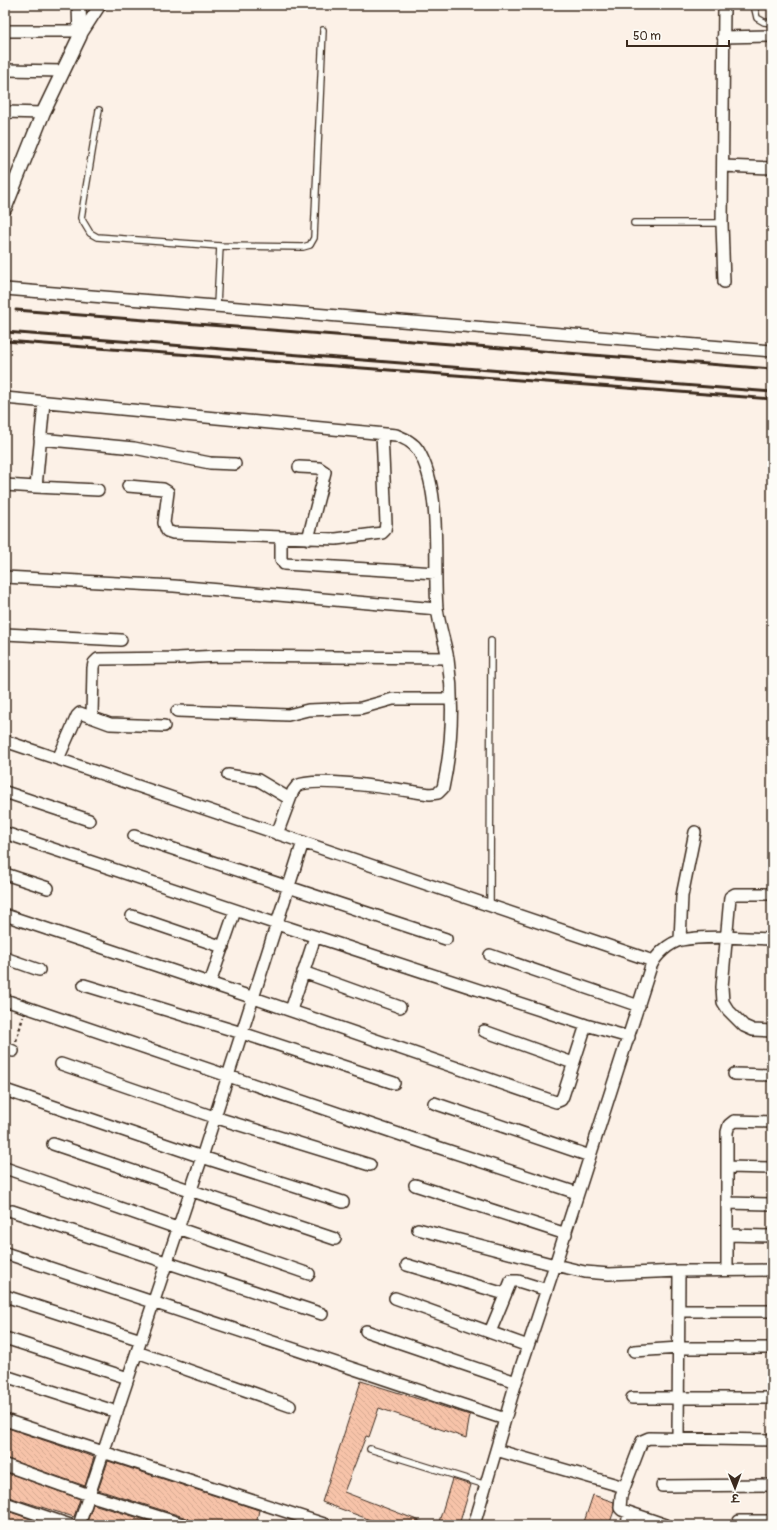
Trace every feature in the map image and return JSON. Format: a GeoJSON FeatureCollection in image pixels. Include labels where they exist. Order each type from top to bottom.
{"type":"FeatureCollection","features":[{"type":"Feature","properties":{"kind":"street"},"geometry":{"type":"LineString","coordinates":[[79,5],[80,34]]}},
{"type":"Feature","properties":{"kind":"street"},"geometry":{"type":"LineString","coordinates":[[5,208],[43,113],[80,34],[100,5]]}},
{"type":"Feature","properties":{"kind":"street"},"geometry":{"type":"LineString","coordinates":[[724,5],[722,223],[724,282]]}},
{"type":"Feature","properties":{"kind":"street"},"geometry":{"type":"LineString","coordinates":[[5,31],[80,34]]}},
{"type":"Feature","properties":{"kind":"street"},"geometry":{"type":"LineString","coordinates":[[723,37],[772,36]]}},
{"type":"Feature","properties":{"kind":"street"},"geometry":{"type":"LineString","coordinates":[[5,70],[63,72]]}},
{"type":"Feature","properties":{"kind":"street"},"geometry":{"type":"LineString","coordinates":[[5,112],[43,113]]}},
{"type":"Feature","properties":{"kind":"street"},"geometry":{"type":"LineString","coordinates":[[723,166],[772,168]]}},
{"type":"Feature","properties":{"kind":"street"},"geometry":{"type":"LineString","coordinates":[[5,289],[772,351]]}},
{"type":"Feature","properties":{"kind":"street"},"geometry":{"type":"LineString","coordinates":[[5,398],[396,435],[408,440],[418,450],[426,469],[434,513],[437,609],[448,658],[451,699],[450,747],[442,788],[438,793],[430,794],[336,783],[311,783],[296,786],[277,834]]}},
{"type":"Feature","properties":{"kind":"street"},"geometry":{"type":"LineString","coordinates":[[36,487],[44,402]]}},
{"type":"Feature","properties":{"kind":"street"},"geometry":{"type":"LineString","coordinates":[[128,486],[163,489],[168,492],[165,528],[173,533],[336,539],[382,533],[385,530],[382,434]]}},
{"type":"Feature","properties":{"kind":"street"},"geometry":{"type":"LineString","coordinates":[[40,439],[134,448],[210,463],[235,464]]}},
{"type":"Feature","properties":{"kind":"street"},"geometry":{"type":"LineString","coordinates":[[299,467],[319,468],[325,472],[308,539]]}},
{"type":"Feature","properties":{"kind":"street"},"geometry":{"type":"LineString","coordinates":[[5,485],[98,490]]}},
{"type":"Feature","properties":{"kind":"street"},"geometry":{"type":"LineString","coordinates":[[281,537],[281,559],[284,564],[436,573]]}},
{"type":"Feature","properties":{"kind":"street"},"geometry":{"type":"LineString","coordinates":[[5,576],[174,586],[437,609]]}},
{"type":"Feature","properties":{"kind":"street"},"geometry":{"type":"LineString","coordinates":[[5,634],[121,640]]}},
{"type":"Feature","properties":{"kind":"street"},"geometry":{"type":"LineString","coordinates":[[92,716],[93,668],[94,663],[98,659],[219,656],[448,658]]}},
{"type":"Feature","properties":{"kind":"street"},"geometry":{"type":"LineString","coordinates":[[177,711],[288,715],[308,710],[361,708],[393,699],[451,699]]}},
{"type":"Feature","properties":{"kind":"street"},"geometry":{"type":"LineString","coordinates":[[58,759],[77,716],[80,713],[115,724],[164,726]]}},
{"type":"Feature","properties":{"kind":"street"},"geometry":{"type":"LineString","coordinates":[[5,741],[653,961]]}},
{"type":"Feature","properties":{"kind":"street"},"geometry":{"type":"LineString","coordinates":[[228,775],[258,780],[290,799]]}},
{"type":"Feature","properties":{"kind":"street"},"geometry":{"type":"LineString","coordinates":[[5,792],[88,820]]}},
{"type":"Feature","properties":{"kind":"street"},"geometry":{"type":"LineString","coordinates":[[680,940],[682,896],[695,832]]}},
{"type":"Feature","properties":{"kind":"street"},"geometry":{"type":"LineString","coordinates":[[5,833],[235,911],[586,1025],[629,1037]]}},
{"type":"Feature","properties":{"kind":"street"},"geometry":{"type":"LineString","coordinates":[[134,836],[446,939]]}},
{"type":"Feature","properties":{"kind":"street"},"geometry":{"type":"LineString","coordinates":[[79,1525],[202,1157],[303,842]]}},
{"type":"Feature","properties":{"kind":"street"},"geometry":{"type":"LineString","coordinates":[[5,874],[48,888]]}},
{"type":"Feature","properties":{"kind":"street"},"geometry":{"type":"LineString","coordinates":[[772,894],[736,894],[730,897],[722,987],[723,1002],[728,1010],[744,1026],[753,1030],[772,1031]]}},
{"type":"Feature","properties":{"kind":"street"},"geometry":{"type":"LineString","coordinates":[[210,983],[235,911]]}},
{"type":"Feature","properties":{"kind":"street"},"geometry":{"type":"LineString","coordinates":[[5,915],[253,997],[556,1102],[561,1100],[563,1096],[586,1025]]}},
{"type":"Feature","properties":{"kind":"street"},"geometry":{"type":"LineString","coordinates":[[132,916],[223,947]]}},
{"type":"Feature","properties":{"kind":"street"},"geometry":{"type":"LineString","coordinates":[[291,1010],[315,937]]}},
{"type":"Feature","properties":{"kind":"street"},"geometry":{"type":"LineString","coordinates":[[474,1525],[516,1382],[566,1234],[577,1193],[653,961],[656,956],[680,940],[727,938],[772,939]]}},
{"type":"Feature","properties":{"kind":"street"},"geometry":{"type":"LineString","coordinates":[[490,955],[639,1006]]}},
{"type":"Feature","properties":{"kind":"street"},"geometry":{"type":"LineString","coordinates":[[5,958],[39,970]]}},
{"type":"Feature","properties":{"kind":"street"},"geometry":{"type":"LineString","coordinates":[[303,972],[400,1007]]}},
{"type":"Feature","properties":{"kind":"street"},"geometry":{"type":"LineString","coordinates":[[84,985],[242,1033],[394,1084]]}},
{"type":"Feature","properties":{"kind":"street"},"geometry":{"type":"LineString","coordinates":[[5,1000],[577,1193]]}},
{"type":"Feature","properties":{"kind":"street"},"geometry":{"type":"LineString","coordinates":[[484,1031],[573,1063]]}},
{"type":"Feature","properties":{"kind":"street"},"geometry":{"type":"LineString","coordinates":[[61,1064],[214,1117],[370,1165]]}},
{"type":"Feature","properties":{"kind":"street"},"geometry":{"type":"LineString","coordinates":[[734,1074],[772,1075]]}},
{"type":"Feature","properties":{"kind":"street"},"geometry":{"type":"LineString","coordinates":[[5,1090],[202,1157],[343,1202]]}},
{"type":"Feature","properties":{"kind":"street"},"geometry":{"type":"LineString","coordinates":[[434,1103],[590,1156]]}},
{"type":"Feature","properties":{"kind":"street"},"geometry":{"type":"LineString","coordinates":[[727,1270],[727,1132],[729,1125],[734,1121],[772,1122]]}},
{"type":"Feature","properties":{"kind":"street"},"geometry":{"type":"LineString","coordinates":[[53,1144],[335,1238]]}},
{"type":"Feature","properties":{"kind":"street"},"geometry":{"type":"LineString","coordinates":[[728,1167],[772,1168]]}},
{"type":"Feature","properties":{"kind":"street"},"geometry":{"type":"LineString","coordinates":[[5,1168],[309,1274]]}},
{"type":"Feature","properties":{"kind":"street"},"geometry":{"type":"LineString","coordinates":[[415,1185],[566,1234]]}},
{"type":"Feature","properties":{"kind":"street"},"geometry":{"type":"LineString","coordinates":[[727,1204],[772,1204]]}},
{"type":"Feature","properties":{"kind":"street"},"geometry":{"type":"LineString","coordinates":[[12,1211],[322,1314]]}},
{"type":"Feature","properties":{"kind":"street"},"geometry":{"type":"LineString","coordinates":[[418,1229],[585,1272],[609,1274],[679,1271],[772,1270]]}},
{"type":"Feature","properties":{"kind":"street"},"geometry":{"type":"LineString","coordinates":[[727,1235],[772,1236]]}},
{"type":"Feature","properties":{"kind":"street"},"geometry":{"type":"LineString","coordinates":[[5,1253],[505,1419]]}},
{"type":"Feature","properties":{"kind":"street"},"geometry":{"type":"LineString","coordinates":[[407,1265],[505,1294]]}},
{"type":"Feature","properties":{"kind":"street"},"geometry":{"type":"LineString","coordinates":[[678,1439],[679,1271]]}},
{"type":"Feature","properties":{"kind":"street"},"geometry":{"type":"LineString","coordinates":[[490,1332],[510,1282],[514,1280],[546,1290]]}},
{"type":"Feature","properties":{"kind":"street"},"geometry":{"type":"LineString","coordinates":[[5,1296],[141,1340]]}},
{"type":"Feature","properties":{"kind":"street"},"geometry":{"type":"LineString","coordinates":[[395,1298],[528,1346]]}},
{"type":"Feature","properties":{"kind":"street"},"geometry":{"type":"LineString","coordinates":[[679,1310],[772,1311]]}},
{"type":"Feature","properties":{"kind":"street"},"geometry":{"type":"LineString","coordinates":[[366,1331],[516,1382]]}},
{"type":"Feature","properties":{"kind":"street"},"geometry":{"type":"LineString","coordinates":[[5,1338],[128,1378]]}},
{"type":"Feature","properties":{"kind":"street"},"geometry":{"type":"LineString","coordinates":[[634,1351],[679,1348],[772,1348]]}},
{"type":"Feature","properties":{"kind":"street"},"geometry":{"type":"LineString","coordinates":[[137,1352],[290,1406]]}},
{"type":"Feature","properties":{"kind":"street"},"geometry":{"type":"LineString","coordinates":[[5,1376],[116,1412]]}},
{"type":"Feature","properties":{"kind":"street"},"geometry":{"type":"LineString","coordinates":[[632,1398],[772,1398]]}},
{"type":"Feature","properties":{"kind":"street"},"geometry":{"type":"LineString","coordinates":[[5,1420],[327,1525]]}},
{"type":"Feature","properties":{"kind":"street"},"geometry":{"type":"LineString","coordinates":[[666,1525],[630,1513],[620,1508],[619,1504],[624,1487],[642,1441],[649,1438],[772,1440]]}},
{"type":"Feature","properties":{"kind":"street"},"geometry":{"type":"LineString","coordinates":[[496,1450],[624,1487]]}},
{"type":"Feature","properties":{"kind":"street"},"geometry":{"type":"LineString","coordinates":[[5,1465],[89,1495],[185,1525]]}},
{"type":"Feature","properties":{"kind":"street"},"geometry":{"type":"LineString","coordinates":[[662,1486],[772,1485]]}},
{"type":"Feature","properties":{"kind":"street"},"geometry":{"type":"LineString","coordinates":[[5,1503],[70,1525]]}},
{"type":"Feature","properties":{"kind":"street"},"geometry":{"type":"LineString","coordinates":[[626,1525],[630,1513]]}},
{"type":"Feature","properties":{"kind":"street"},"geometry":{"type":"LineString","coordinates":[[739,1521],[772,1521]]}},
{"type":"Feature","properties":{"kind":"lane"},"geometry":{"type":"LineString","coordinates":[[754,5],[757,18],[764,22],[772,23]]}},
{"type":"Feature","properties":{"kind":"lane"},"geometry":{"type":"LineString","coordinates":[[99,110],[81,218],[90,233],[97,237],[220,246],[303,247],[310,245],[314,238],[323,30]]}},
{"type":"Feature","properties":{"kind":"lane"},"geometry":{"type":"LineString","coordinates":[[634,223],[722,223]]}},
{"type":"Feature","properties":{"kind":"lane"},"geometry":{"type":"LineString","coordinates":[[217,305],[220,246]]}},
{"type":"Feature","properties":{"kind":"lane"},"geometry":{"type":"LineString","coordinates":[[490,906],[491,641]]}},
{"type":"Feature","properties":{"kind":"lane"},"geometry":{"type":"LineString","coordinates":[[370,1449],[486,1485]]}},
{"type":"Feature","properties":{"kind":"path"},"geometry":{"type":"LineString","coordinates":[[9,1050],[26,1007]]}},
{"type":"Feature","properties":{"kind":"building"},"geometry":{"type":"Polygon","coordinates":[[[361,1381],[470,1415],[466,1438],[379,1408],[369,1437],[366,1436],[344,1492],[430,1525],[384,1525],[322,1502],[361,1381]]]}},
{"type":"Feature","properties":{"kind":"building"},"geometry":{"type":"Polygon","coordinates":[[[5,1427],[94,1457],[85,1486],[5,1458],[5,1427]]]}},
{"type":"Feature","properties":{"kind":"building"},"geometry":{"type":"Polygon","coordinates":[[[108,1461],[259,1510],[256,1525],[192,1525],[187,1518],[98,1490],[108,1461]]]}},
{"type":"Feature","properties":{"kind":"building"},"geometry":{"type":"Polygon","coordinates":[[[5,1472],[80,1499],[74,1517],[5,1496],[5,1472]]]}},
{"type":"Feature","properties":{"kind":"building"},"geometry":{"type":"Polygon","coordinates":[[[452,1479],[471,1485],[459,1525],[438,1525],[452,1479]]]}},
{"type":"Feature","properties":{"kind":"building"},"geometry":{"type":"Polygon","coordinates":[[[593,1495],[614,1502],[614,1511],[609,1525],[583,1525],[593,1495]]]}},
{"type":"Feature","properties":{"kind":"building"},"geometry":{"type":"Polygon","coordinates":[[[93,1504],[162,1525],[86,1525],[93,1504]]]}},
{"type":"Feature","properties":{"kind":"building"},"geometry":{"type":"Polygon","coordinates":[[[5,1510],[36,1521],[35,1525],[5,1525],[5,1510]]]}},
{"type":"Feature","properties":{"kind":"railway"},"geometry":{"type":"LineString","coordinates":[[16,310],[772,369]]}},
{"type":"Feature","properties":{"kind":"railway"},"geometry":{"type":"LineString","coordinates":[[5,332],[772,392]]}},
{"type":"Feature","properties":{"kind":"railway"},"geometry":{"type":"LineString","coordinates":[[5,341],[772,399]]}}]}
